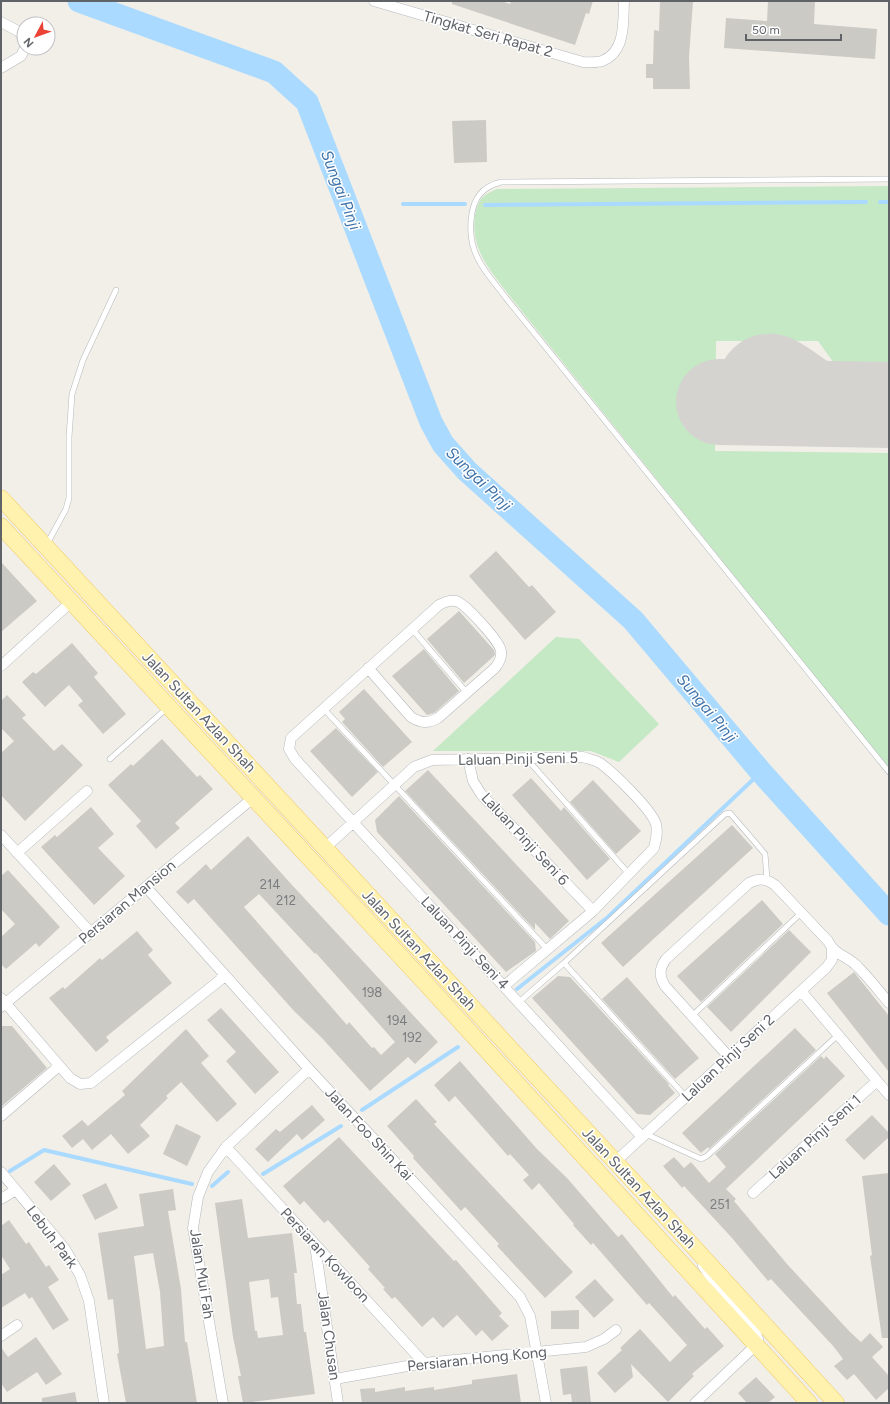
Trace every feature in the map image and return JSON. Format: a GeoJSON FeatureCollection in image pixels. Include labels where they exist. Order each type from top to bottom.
{"type":"FeatureCollection","features":[{"type":"Feature","properties":{"kind":"main road","name":"Jalan Sultan Azlan Shah"},"geometry":{"type":"LineString","coordinates":[[1,498],[681,1233],[836,1403]]}},
{"type":"Feature","properties":{"kind":"main road","name":"Jalan Sultan Azlan Shah"},"geometry":{"type":"LineString","coordinates":[[1,526],[427,985],[809,1403]]}},
{"type":"Feature","properties":{"kind":"main road"},"geometry":{"type":"LineString","coordinates":[[325,848],[325,857],[330,866],[368,907],[427,985]]}},
{"type":"Feature","properties":{"kind":"street","name":"Tingkat Seri Rapat 2"},"geometry":{"type":"LineString","coordinates":[[374,1],[583,62],[602,61],[614,52],[622,39],[624,1]]}},
{"type":"Feature","properties":{"kind":"street"},"geometry":{"type":"LineString","coordinates":[[1,22],[16,30]]}},
{"type":"Feature","properties":{"kind":"street"},"geometry":{"type":"LineString","coordinates":[[1,68],[21,56]]}},
{"type":"Feature","properties":{"kind":"street"},"geometry":{"type":"LineString","coordinates":[[323,708],[368,668],[439,605],[448,601],[458,602],[466,607],[496,641],[501,650],[500,660],[495,668],[438,718],[429,723],[419,722],[411,717],[368,668]]}},
{"type":"Feature","properties":{"kind":"street"},"geometry":{"type":"LineString","coordinates":[[1,666],[71,602]]}},
{"type":"Feature","properties":{"kind":"street","name":"Laluan Pinji Seni 4"},"geometry":{"type":"LineString","coordinates":[[323,708],[291,738],[290,748],[295,759],[504,986],[644,1135]]}},
{"type":"Feature","properties":{"kind":"street","name":"Laluan Pinji Seni 5"},"geometry":{"type":"LineString","coordinates":[[325,848],[414,767],[432,760],[583,757],[599,762],[613,773],[649,812],[656,824],[657,836],[654,848],[593,911],[504,986]]}},
{"type":"Feature","properties":{"kind":"street","name":"Laluan Pinji Seni 6"},"geometry":{"type":"LineString","coordinates":[[468,759],[473,780],[481,794],[593,911]]}},
{"type":"Feature","properties":{"kind":"street"},"geometry":{"type":"LineString","coordinates":[[17,853],[87,791]]}},
{"type":"Feature","properties":{"kind":"street","name":"Persiaran Mansion"},"geometry":{"type":"LineString","coordinates":[[2,1003],[90,933],[253,798]]}},
{"type":"Feature","properties":{"kind":"street"},"geometry":{"type":"LineString","coordinates":[[1,835],[90,933]]}},
{"type":"Feature","properties":{"kind":"street"},"geometry":{"type":"LineString","coordinates":[[730,1057],[665,986],[660,977],[660,968],[666,959],[749,883],[757,879],[767,879],[775,884],[828,941],[832,950],[850,959],[859,967],[889,1003]]}},
{"type":"Feature","properties":{"kind":"street","name":"Jalan Foo Shin Kai"},"geometry":{"type":"LineString","coordinates":[[146,887],[309,1069],[520,1297],[530,1316],[546,1403]]}},
{"type":"Feature","properties":{"kind":"street","name":"Laluan Pinji Seni 2"},"geometry":{"type":"LineString","coordinates":[[615,1162],[826,968],[832,960],[832,950]]}},
{"type":"Feature","properties":{"kind":"street"},"geometry":{"type":"LineString","coordinates":[[2,1003],[70,1078],[80,1084],[91,1083],[225,976]]}},
{"type":"Feature","properties":{"kind":"street"},"geometry":{"type":"LineString","coordinates":[[802,991],[889,1095]]}},
{"type":"Feature","properties":{"kind":"street"},"geometry":{"type":"LineString","coordinates":[[1,1116],[59,1066]]}},
{"type":"Feature","properties":{"kind":"street","name":"Jalan Mui Fah"},"geometry":{"type":"LineString","coordinates":[[223,1403],[193,1228],[198,1197],[205,1178],[226,1147],[309,1069]]}},
{"type":"Feature","properties":{"kind":"street","name":"Laluan Pinji Seni 1"},"geometry":{"type":"LineString","coordinates":[[753,1193],[877,1081]]}},
{"type":"Feature","properties":{"kind":"street","name":"Persiaran Kowloon"},"geometry":{"type":"LineString","coordinates":[[226,1147],[424,1362]]}},
{"type":"Feature","properties":{"kind":"street","name":"Lebuh Park"},"geometry":{"type":"LineString","coordinates":[[1,1172],[65,1249],[80,1275],[89,1301],[104,1403]]}},
{"type":"Feature","properties":{"kind":"street"},"geometry":{"type":"LineString","coordinates":[[1,1199],[16,1190]]}},
{"type":"Feature","properties":{"kind":"street"},"geometry":{"type":"LineString","coordinates":[[681,1233],[711,1278],[754,1327],[758,1340],[756,1345],[695,1403]]}},
{"type":"Feature","properties":{"kind":"street","name":"Jalan Chusan"},"geometry":{"type":"LineString","coordinates":[[316,1245],[338,1403]]}},
{"type":"Feature","properties":{"kind":"street"},"geometry":{"type":"LineString","coordinates":[[1,1336],[17,1325]]}},
{"type":"Feature","properties":{"kind":"street","name":"Persiaran Hong Kong"},"geometry":{"type":"LineString","coordinates":[[335,1380],[424,1362],[586,1347],[604,1339],[616,1330]]}},
{"type":"Feature","properties":{"kind":"lane"},"geometry":{"type":"LineString","coordinates":[[889,179],[501,182],[491,185],[479,195],[473,211],[471,225],[474,249],[483,267],[506,298],[889,772]]}},
{"type":"Feature","properties":{"kind":"lane"},"geometry":{"type":"LineString","coordinates":[[46,547],[60,522],[69,498],[68,438],[72,394],[83,360],[116,290]]}},
{"type":"Feature","properties":{"kind":"lane"},"geometry":{"type":"LineString","coordinates":[[412,629],[467,693]]}},
{"type":"Feature","properties":{"kind":"lane"},"geometry":{"type":"LineString","coordinates":[[110,759],[169,706]]}},
{"type":"Feature","properties":{"kind":"lane"},"geometry":{"type":"LineString","coordinates":[[323,708],[548,950]]}},
{"type":"Feature","properties":{"kind":"lane"},"geometry":{"type":"LineString","coordinates":[[527,758],[629,875]]}},
{"type":"Feature","properties":{"kind":"lane"},"geometry":{"type":"LineString","coordinates":[[519,1002],[564,963],[724,814],[730,813],[765,854],[767,879]]}},
{"type":"Feature","properties":{"kind":"lane"},"geometry":{"type":"LineString","coordinates":[[692,1016],[801,912]]}},
{"type":"Feature","properties":{"kind":"lane"},"geometry":{"type":"LineString","coordinates":[[564,963],[686,1097]]}},
{"type":"Feature","properties":{"kind":"lane"},"geometry":{"type":"LineString","coordinates":[[644,1135],[701,1159],[707,1156],[838,1035]]}},
{"type":"Feature","properties":{"kind":"green space"},"geometry":{"type":"Polygon","coordinates":[[[889,186],[889,365],[834,363],[818,341],[716,341],[715,451],[889,453],[889,769],[495,277],[483,259],[474,228],[475,214],[481,199],[486,194],[497,189],[889,186]]]}},
{"type":"Feature","properties":{"kind":"green space"},"geometry":{"type":"Polygon","coordinates":[[[556,637],[579,639],[659,724],[619,762],[591,751],[433,751],[556,637]]]}},
{"type":"Feature","properties":{"kind":"building"},"geometry":{"type":"Polygon","coordinates":[[[452,1],[501,1],[510,4],[511,1],[593,1],[589,14],[586,13],[575,45],[452,4],[452,1]]]}},
{"type":"Feature","properties":{"kind":"building"},"geometry":{"type":"Polygon","coordinates":[[[660,1],[693,1],[689,57],[690,89],[653,89],[653,78],[646,78],[646,64],[653,64],[654,30],[659,31],[660,1]]]}},
{"type":"Feature","properties":{"kind":"building"},"geometry":{"type":"Polygon","coordinates":[[[768,1],[815,1],[814,24],[877,29],[875,59],[724,48],[726,18],[767,21],[768,1]]]}},
{"type":"Feature","properties":{"kind":"building"},"geometry":{"type":"Polygon","coordinates":[[[486,120],[487,162],[454,163],[452,121],[486,120]]]}},
{"type":"Feature","properties":{"kind":"building"},"geometry":{"type":"Polygon","coordinates":[[[496,551],[529,587],[532,585],[556,612],[525,640],[469,576],[496,551]]]}},
{"type":"Feature","properties":{"kind":"building"},"geometry":{"type":"Polygon","coordinates":[[[1,562],[37,601],[1,632],[1,562]]]}},
{"type":"Feature","properties":{"kind":"building"},"geometry":{"type":"Polygon","coordinates":[[[459,611],[494,650],[495,654],[464,683],[427,639],[459,611]]]}},
{"type":"Feature","properties":{"kind":"building"},"geometry":{"type":"Polygon","coordinates":[[[72,643],[98,673],[94,677],[126,714],[103,734],[78,705],[83,701],[69,685],[45,707],[22,682],[33,672],[36,674],[72,643]]]}},
{"type":"Feature","properties":{"kind":"building"},"geometry":{"type":"Polygon","coordinates":[[[424,649],[459,691],[434,713],[427,715],[392,676],[424,649]]]}},
{"type":"Feature","properties":{"kind":"building"},"geometry":{"type":"Polygon","coordinates":[[[364,689],[412,742],[383,767],[342,722],[345,719],[339,712],[364,689]]]}},
{"type":"Feature","properties":{"kind":"building"},"geometry":{"type":"Polygon","coordinates":[[[7,695],[26,715],[22,718],[54,751],[62,744],[83,765],[25,821],[1,795],[1,753],[14,741],[1,728],[1,701],[7,695]]]}},
{"type":"Feature","properties":{"kind":"building"},"geometry":{"type":"Polygon","coordinates":[[[336,728],[378,772],[352,797],[310,751],[336,728]]]}},
{"type":"Feature","properties":{"kind":"building"},"geometry":{"type":"Polygon","coordinates":[[[162,739],[197,777],[200,775],[213,789],[175,823],[180,828],[156,849],[136,826],[141,821],[108,785],[131,764],[133,766],[162,739]]]}},
{"type":"Feature","properties":{"kind":"building"},"geometry":{"type":"Polygon","coordinates":[[[428,770],[569,921],[550,939],[535,923],[535,930],[405,791],[428,770]]]}},
{"type":"Feature","properties":{"kind":"building"},"geometry":{"type":"Polygon","coordinates":[[[531,778],[561,811],[564,807],[610,859],[587,880],[512,795],[531,778]]]}},
{"type":"Feature","properties":{"kind":"building"},"geometry":{"type":"Polygon","coordinates":[[[593,780],[641,831],[616,854],[570,802],[593,780]]]}},
{"type":"Feature","properties":{"kind":"building"},"geometry":{"type":"Polygon","coordinates":[[[399,796],[535,942],[536,951],[506,972],[377,832],[375,820],[399,796]]]}},
{"type":"Feature","properties":{"kind":"building"},"geometry":{"type":"Polygon","coordinates":[[[91,807],[114,834],[98,848],[125,876],[94,905],[41,847],[55,835],[57,837],[91,807]]]}},
{"type":"Feature","properties":{"kind":"building"},"geometry":{"type":"Polygon","coordinates":[[[732,825],[753,848],[623,967],[601,943],[732,825]]]}},
{"type":"Feature","properties":{"kind":"building"},"geometry":{"type":"Polygon","coordinates":[[[248,836],[438,1042],[415,1064],[408,1057],[370,1091],[321,1037],[294,1011],[194,899],[188,904],[176,892],[206,864],[211,870],[248,836]],[[259,894],[244,907],[347,1025],[349,1022],[372,1048],[374,1047],[381,1055],[395,1042],[316,953],[315,954],[259,894]]]}},
{"type":"Feature","properties":{"kind":"building"},"geometry":{"type":"Polygon","coordinates":[[[8,870],[60,927],[39,947],[36,943],[6,969],[1,964],[1,937],[15,924],[1,909],[1,876],[8,870]]]}},
{"type":"Feature","properties":{"kind":"building"},"geometry":{"type":"Polygon","coordinates":[[[762,900],[783,924],[701,1002],[677,976],[762,900]]]}},
{"type":"Feature","properties":{"kind":"building"},"geometry":{"type":"Polygon","coordinates":[[[789,930],[811,952],[731,1032],[707,1007],[789,930]]]}},
{"type":"Feature","properties":{"kind":"building"},"geometry":{"type":"Polygon","coordinates":[[[137,931],[153,950],[148,955],[172,983],[106,1037],[109,1041],[96,1052],[49,998],[63,987],[65,989],[100,958],[102,960],[137,931]]]}},
{"type":"Feature","properties":{"kind":"building"},"geometry":{"type":"Polygon","coordinates":[[[854,972],[889,1016],[889,1072],[827,993],[854,972]]]}},
{"type":"Feature","properties":{"kind":"building"},"geometry":{"type":"Polygon","coordinates":[[[558,976],[570,977],[669,1084],[668,1085],[675,1093],[650,1115],[637,1114],[532,998],[558,976]]]}},
{"type":"Feature","properties":{"kind":"building"},"geometry":{"type":"Polygon","coordinates":[[[627,977],[699,1058],[675,1079],[602,999],[627,977]]]}},
{"type":"Feature","properties":{"kind":"building"},"geometry":{"type":"Polygon","coordinates":[[[221,1008],[279,1072],[255,1094],[226,1061],[236,1052],[207,1020],[221,1008]]]}},
{"type":"Feature","properties":{"kind":"building"},"geometry":{"type":"Polygon","coordinates":[[[1,1026],[12,1026],[47,1068],[1,1107],[1,1026]]]}},
{"type":"Feature","properties":{"kind":"building"},"geometry":{"type":"Polygon","coordinates":[[[795,1028],[816,1050],[709,1149],[708,1147],[701,1153],[682,1133],[795,1028]]]}},
{"type":"Feature","properties":{"kind":"building"},"geometry":{"type":"Polygon","coordinates":[[[186,1029],[209,1056],[201,1063],[237,1104],[217,1122],[181,1082],[166,1096],[168,1098],[140,1125],[150,1136],[128,1154],[111,1134],[92,1150],[83,1139],[72,1148],[62,1136],[82,1120],[88,1126],[125,1095],[122,1091],[186,1029]]]}},
{"type":"Feature","properties":{"kind":"building"},"geometry":{"type":"Polygon","coordinates":[[[821,1056],[824,1059],[826,1056],[845,1076],[726,1189],[736,1199],[734,1201],[787,1264],[850,1332],[861,1342],[870,1333],[883,1347],[872,1357],[889,1376],[889,1388],[876,1400],[854,1374],[847,1380],[834,1366],[843,1359],[834,1347],[771,1279],[768,1281],[732,1238],[684,1186],[682,1188],[663,1166],[674,1157],[684,1168],[691,1162],[709,1183],[726,1167],[715,1154],[821,1056]]]}},
{"type":"Feature","properties":{"kind":"building"},"geometry":{"type":"Polygon","coordinates":[[[460,1061],[537,1149],[567,1178],[618,1237],[622,1234],[673,1297],[675,1295],[705,1329],[707,1327],[724,1346],[692,1374],[694,1376],[668,1402],[631,1364],[633,1377],[615,1393],[597,1373],[622,1350],[620,1348],[640,1329],[670,1362],[687,1345],[649,1303],[647,1305],[593,1243],[591,1245],[539,1183],[532,1190],[523,1180],[529,1175],[510,1154],[508,1156],[455,1096],[449,1102],[434,1085],[460,1061]]]}},
{"type":"Feature","properties":{"kind":"building"},"geometry":{"type":"Polygon","coordinates":[[[416,1099],[437,1122],[434,1124],[573,1272],[545,1298],[497,1246],[499,1244],[465,1207],[461,1211],[413,1158],[414,1156],[387,1126],[416,1099]]]}},
{"type":"Feature","properties":{"kind":"building"},"geometry":{"type":"Polygon","coordinates":[[[312,1105],[325,1120],[302,1140],[297,1134],[268,1162],[255,1149],[276,1129],[280,1132],[312,1105]]]}},
{"type":"Feature","properties":{"kind":"building"},"geometry":{"type":"Polygon","coordinates":[[[872,1115],[889,1133],[889,1137],[864,1160],[845,1140],[872,1115]]]}},
{"type":"Feature","properties":{"kind":"building"},"geometry":{"type":"Polygon","coordinates":[[[176,1124],[201,1136],[187,1166],[163,1154],[176,1124]]]}},
{"type":"Feature","properties":{"kind":"building"},"geometry":{"type":"Polygon","coordinates":[[[339,1137],[454,1261],[456,1260],[502,1313],[499,1316],[509,1326],[492,1341],[482,1330],[476,1336],[457,1315],[443,1328],[433,1317],[422,1327],[395,1297],[392,1299],[383,1289],[385,1288],[368,1269],[370,1267],[328,1220],[324,1223],[304,1201],[300,1205],[283,1186],[339,1137]]]}},
{"type":"Feature","properties":{"kind":"building"},"geometry":{"type":"Polygon","coordinates":[[[54,1164],[71,1184],[51,1201],[34,1182],[54,1164]]]}},
{"type":"Feature","properties":{"kind":"building"},"geometry":{"type":"Polygon","coordinates":[[[889,1173],[889,1338],[882,1338],[870,1256],[872,1255],[862,1176],[889,1173]]]}},
{"type":"Feature","properties":{"kind":"building"},"geometry":{"type":"Polygon","coordinates":[[[106,1183],[118,1208],[95,1220],[82,1195],[106,1183]]]}},
{"type":"Feature","properties":{"kind":"building"},"geometry":{"type":"Polygon","coordinates":[[[173,1189],[176,1210],[168,1211],[181,1289],[185,1342],[187,1342],[197,1403],[126,1403],[117,1354],[119,1353],[113,1299],[108,1300],[98,1233],[144,1226],[139,1194],[173,1189]],[[153,1253],[134,1256],[146,1349],[164,1346],[160,1292],[153,1253]]]}},
{"type":"Feature","properties":{"kind":"building"},"geometry":{"type":"Polygon","coordinates":[[[242,1199],[248,1238],[292,1233],[297,1273],[294,1273],[297,1304],[301,1304],[304,1332],[306,1332],[315,1394],[243,1403],[238,1376],[241,1376],[233,1337],[215,1203],[242,1199]],[[269,1279],[249,1282],[255,1331],[257,1331],[258,1338],[283,1335],[278,1297],[271,1298],[269,1279]]]}},
{"type":"Feature","properties":{"kind":"building"},"geometry":{"type":"Polygon","coordinates":[[[9,1220],[26,1244],[29,1242],[46,1267],[49,1265],[59,1280],[48,1287],[69,1320],[53,1330],[32,1297],[29,1299],[25,1293],[1,1308],[1,1275],[10,1269],[1,1255],[1,1226],[9,1220]]]}},
{"type":"Feature","properties":{"kind":"building"},"geometry":{"type":"Polygon","coordinates":[[[595,1279],[614,1300],[594,1318],[575,1297],[595,1279]]]}},
{"type":"Feature","properties":{"kind":"building"},"geometry":{"type":"Polygon","coordinates":[[[579,1310],[579,1329],[551,1329],[551,1311],[579,1310]]]}},
{"type":"Feature","properties":{"kind":"building"},"geometry":{"type":"Polygon","coordinates":[[[36,1337],[62,1374],[46,1385],[37,1372],[7,1392],[1,1383],[1,1347],[8,1357],[36,1337]]]}},
{"type":"Feature","properties":{"kind":"building"},"geometry":{"type":"Polygon","coordinates":[[[587,1366],[591,1403],[572,1403],[571,1394],[563,1395],[560,1369],[587,1366]]]}},
{"type":"Feature","properties":{"kind":"building"},"geometry":{"type":"Polygon","coordinates":[[[517,1374],[521,1403],[362,1403],[360,1389],[375,1388],[375,1392],[405,1387],[405,1391],[434,1387],[434,1390],[472,1384],[472,1380],[517,1374]]]}},
{"type":"Feature","properties":{"kind":"building"},"geometry":{"type":"Polygon","coordinates":[[[756,1377],[775,1397],[768,1403],[747,1403],[738,1393],[756,1377]]]}},
{"type":"Feature","properties":{"kind":"building"},"geometry":{"type":"Polygon","coordinates":[[[75,1392],[77,1403],[42,1403],[42,1398],[75,1392]]]}},
{"type":"Feature","properties":{"kind":"waterway","name":"Sungai Pinji"},"geometry":{"type":"LineString","coordinates":[[79,1],[274,72],[307,102],[431,422],[443,444],[467,471],[633,620],[761,772],[889,914]]}},
{"type":"Feature","properties":{"kind":"waterway"},"geometry":{"type":"LineString","coordinates":[[485,205],[866,202]]}},
{"type":"Feature","properties":{"kind":"waterway"},"geometry":{"type":"LineString","coordinates":[[880,202],[889,202]]}},
{"type":"Feature","properties":{"kind":"waterway"},"geometry":{"type":"LineString","coordinates":[[403,204],[465,204]]}},
{"type":"Feature","properties":{"kind":"waterway"},"geometry":{"type":"LineString","coordinates":[[517,989],[608,917],[761,772]]}},
{"type":"Feature","properties":{"kind":"waterway"},"geometry":{"type":"LineString","coordinates":[[362,1110],[458,1047]]}},
{"type":"Feature","properties":{"kind":"waterway"},"geometry":{"type":"LineString","coordinates":[[263,1174],[341,1126]]}},
{"type":"Feature","properties":{"kind":"waterway"},"geometry":{"type":"LineString","coordinates":[[10,1171],[44,1150],[192,1184]]}},
{"type":"Feature","properties":{"kind":"waterway"},"geometry":{"type":"LineString","coordinates":[[212,1186],[228,1172]]}},
{"type":"Feature","properties":{"kind":"taxiway"},"geometry":{"type":"LineString","coordinates":[[889,403],[836,386],[788,356],[774,351],[758,352],[746,359],[738,370],[733,384],[733,397],[737,410],[746,420],[768,427],[790,423],[820,414],[889,405]]}},
{"type":"Feature","properties":{"kind":"runway"},"geometry":{"type":"LineString","coordinates":[[719,402],[889,405]]}}]}
